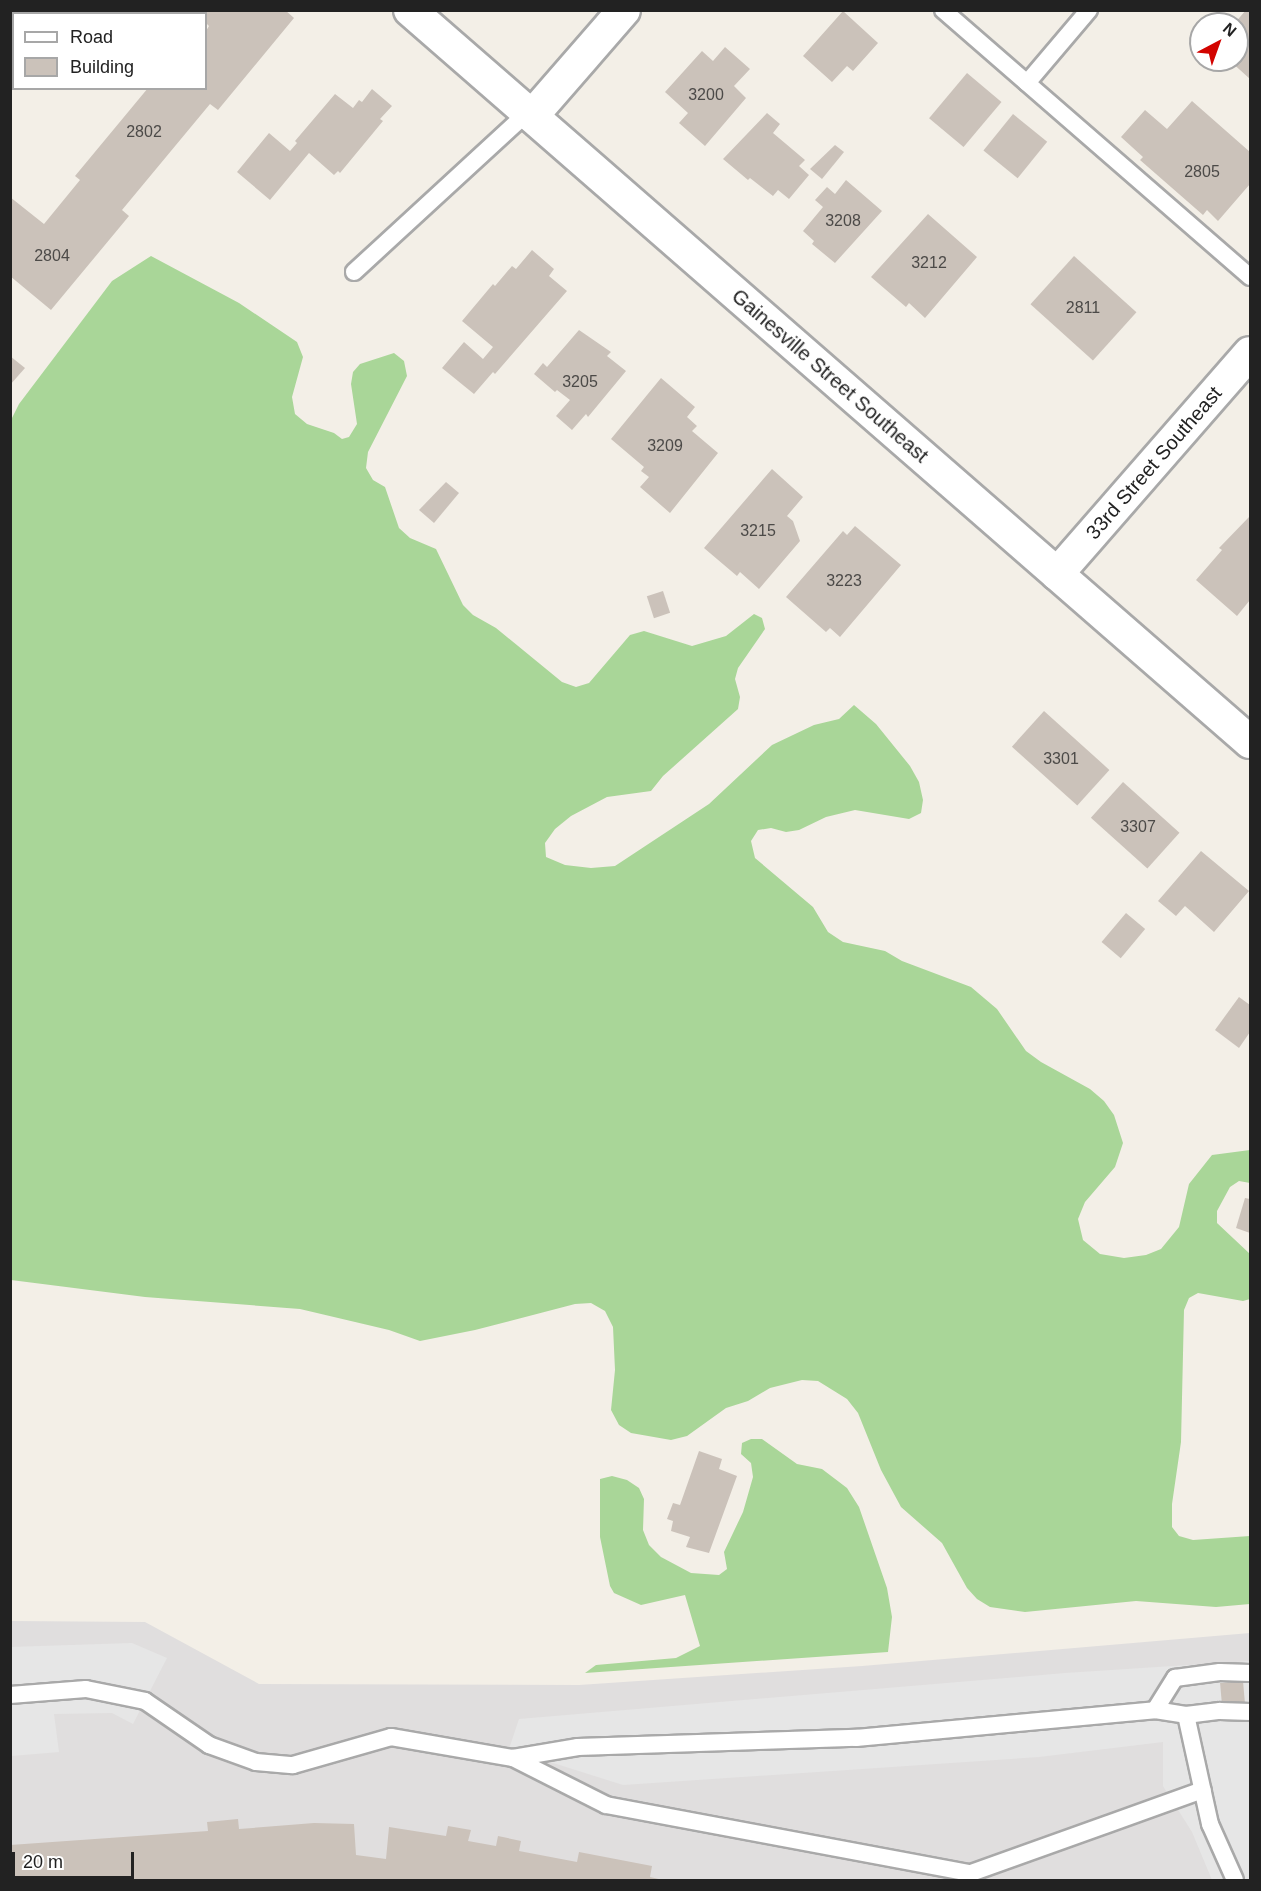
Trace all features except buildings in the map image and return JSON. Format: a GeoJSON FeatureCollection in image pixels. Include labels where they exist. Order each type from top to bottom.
{"type":"FeatureCollection","features":[{"type":"Feature","properties":{"kind":"street","name":"Gainesville Street Southeast"},"geometry":{"type":"LineString","coordinates":[[410,10],[1251,742]]}},
{"type":"Feature","properties":{"kind":"street"},"geometry":{"type":"LineString","coordinates":[[530,114],[624,10]]}},
{"type":"Feature","properties":{"kind":"street","name":"33rd Street Southeast"},"geometry":{"type":"LineString","coordinates":[[1057,574],[1251,352]]}},
{"type":"Feature","properties":{"kind":"lane"},"geometry":{"type":"LineString","coordinates":[[943,10],[1251,277]]}},
{"type":"Feature","properties":{"kind":"lane"},"geometry":{"type":"LineString","coordinates":[[1027,83],[1089,10]]}},
{"type":"Feature","properties":{"kind":"lane"},"geometry":{"type":"LineString","coordinates":[[354,272],[530,114]]}},
{"type":"Feature","properties":{"kind":"lane"},"geometry":{"type":"LineString","coordinates":[[1155,1710],[1175,1678],[1220,1672],[1251,1673]]}},
{"type":"Feature","properties":{"kind":"lane"},"geometry":{"type":"LineString","coordinates":[[10,1695],[86,1689],[145,1701],[208,1745],[256,1762],[293,1765],[391,1737],[513,1758],[606,1805],[971,1873],[1203,1790]]}},
{"type":"Feature","properties":{"kind":"lane"},"geometry":{"type":"LineString","coordinates":[[513,1758],[578,1747],[856,1738],[1155,1710],[1186,1715],[1220,1711],[1251,1712]]}},
{"type":"Feature","properties":{"kind":"lane"},"geometry":{"type":"LineString","coordinates":[[1186,1715],[1210,1824],[1234,1881]]}},
{"type":"Feature","properties":{"kind":"shaded area"},"geometry":{"type":"Polygon","coordinates":[[[11,1621],[145,1622],[259,1684],[579,1685],[862,1666],[1250,1633],[1250,1880],[11,1880],[11,1621]]]}},
{"type":"Feature","properties":{"kind":"shaded area"},"geometry":{"type":"Polygon","coordinates":[[[132,1643],[167,1658],[133,1724],[112,1713],[54,1714],[59,1752],[11,1756],[10,1647],[132,1643]]]}},
{"type":"Feature","properties":{"kind":"shaded area"},"geometry":{"type":"Polygon","coordinates":[[[1250,1661],[1250,1880],[1212,1880],[1192,1832],[1163,1786],[1163,1742],[1039,1757],[623,1785],[509,1749],[519,1719],[1065,1673],[1250,1661]]]}},
{"type":"Feature","properties":{"kind":"green space"},"geometry":{"type":"Polygon","coordinates":[[[151,256],[239,303],[297,342],[303,357],[292,397],[295,414],[307,424],[334,433],[342,439],[349,437],[357,424],[351,384],[353,372],[360,364],[394,353],[404,361],[407,376],[368,452],[366,468],[373,480],[385,487],[399,528],[410,538],[436,549],[463,605],[473,615],[496,628],[562,682],[576,687],[589,683],[630,635],[644,631],[692,646],[726,636],[754,614],[762,618],[765,629],[738,668],[735,679],[740,697],[738,709],[663,776],[651,791],[607,797],[571,816],[555,829],[545,843],[546,857],[565,865],[591,868],[615,866],[709,804],[772,745],[814,725],[839,719],[854,705],[876,724],[910,766],[919,782],[923,800],[921,813],[909,819],[855,810],[826,817],[799,830],[786,832],[771,828],[758,830],[751,841],[755,858],[813,907],[828,932],[843,942],[885,951],[902,961],[971,987],[997,1009],[1026,1051],[1041,1062],[1090,1089],[1104,1101],[1114,1115],[1123,1143],[1115,1167],[1085,1202],[1078,1219],[1083,1240],[1100,1254],[1124,1258],[1146,1255],[1161,1249],[1179,1227],[1189,1184],[1212,1155],[1250,1150],[1250,1183],[1239,1181],[1230,1187],[1217,1211],[1217,1223],[1250,1254],[1250,1299],[1243,1301],[1198,1293],[1189,1298],[1184,1310],[1181,1442],[1172,1504],[1172,1527],[1179,1536],[1193,1540],[1250,1536],[1250,1604],[1216,1607],[1136,1601],[1025,1612],[990,1607],[977,1599],[967,1588],[942,1543],[901,1507],[881,1470],[858,1413],[847,1399],[818,1381],[802,1380],[770,1388],[748,1401],[726,1408],[687,1436],[671,1440],[631,1433],[619,1425],[611,1410],[615,1370],[613,1327],[605,1311],[591,1303],[575,1304],[475,1330],[420,1341],[389,1330],[300,1309],[145,1297],[11,1280],[11,420],[19,404],[112,281],[151,256]]]}},
{"type":"Feature","properties":{"kind":"green space"},"geometry":{"type":"Polygon","coordinates":[[[751,1439],[762,1439],[797,1464],[822,1469],[847,1488],[859,1507],[887,1588],[892,1617],[888,1652],[585,1673],[596,1665],[676,1658],[700,1646],[685,1595],[641,1605],[614,1593],[610,1586],[600,1537],[600,1479],[612,1476],[627,1480],[639,1488],[644,1499],[643,1530],[649,1545],[661,1557],[691,1573],[719,1575],[727,1569],[724,1552],[743,1512],[753,1477],[751,1463],[741,1454],[742,1443],[751,1439]]]}}]}
